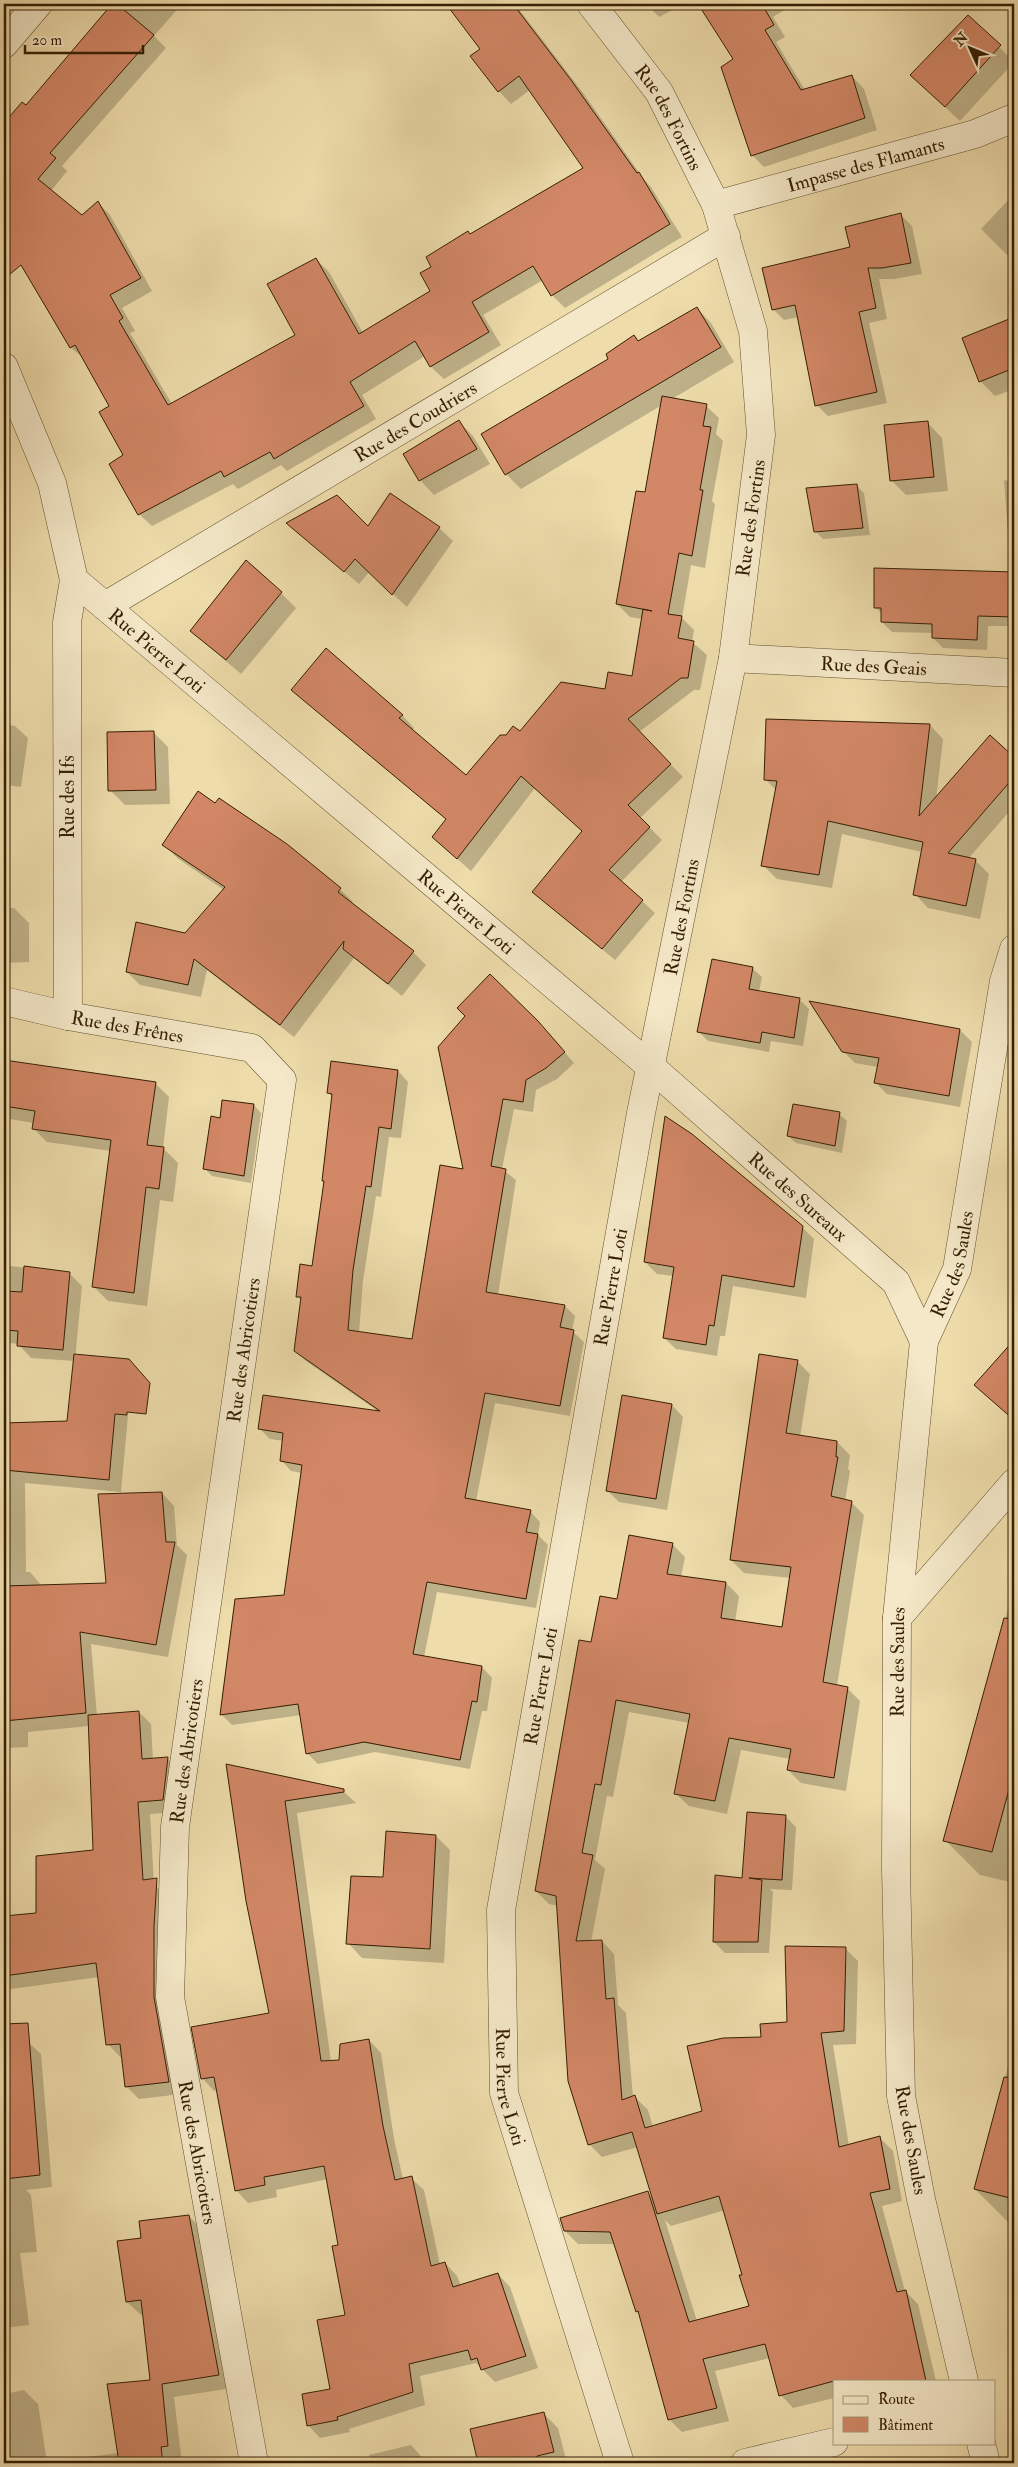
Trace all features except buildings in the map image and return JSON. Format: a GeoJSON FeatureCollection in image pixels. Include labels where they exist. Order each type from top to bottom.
{"type":"FeatureCollection","features":[{"type":"Feature","properties":{"kind":"street"},"geometry":{"type":"LineString","coordinates":[[8,32],[38,4]]}},
{"type":"Feature","properties":{"kind":"street","name":"Rue des Fortins"},"geometry":{"type":"LineString","coordinates":[[591,4],[659,92],[716,205],[754,331],[761,435],[733,658],[651,1067]]}},
{"type":"Feature","properties":{"kind":"street","name":"Impasse des Flamants"},"geometry":{"type":"LineString","coordinates":[[716,205],[975,134],[1014,118]]}},
{"type":"Feature","properties":{"kind":"street","name":"Rue des Coudriers"},"geometry":{"type":"LineString","coordinates":[[105,606],[726,236]]}},
{"type":"Feature","properties":{"kind":"street"},"geometry":{"type":"LineString","coordinates":[[4,367],[52,483],[74,580]]}},
{"type":"Feature","properties":{"kind":"street","name":"Rue Pierre Loti"},"geometry":{"type":"LineString","coordinates":[[74,580],[651,1067],[501,1910],[504,2093],[620,2463]]}},
{"type":"Feature","properties":{"kind":"street","name":"Rue des Ifs"},"geometry":{"type":"LineString","coordinates":[[68,1016],[67,622],[74,580]]}},
{"type":"Feature","properties":{"kind":"street","name":"Rue des Geais"},"geometry":{"type":"LineString","coordinates":[[733,658],[1014,673]]}},
{"type":"Feature","properties":{"kind":"street","name":"Rue des Saules"},"geometry":{"type":"LineString","coordinates":[[964,2380],[921,2199],[901,2096],[896,1869],[898,1618],[924,1341],[957,1269],[1004,981],[1014,949]]}},
{"type":"Feature","properties":{"kind":"street","name":"Rue des Frênes"},"geometry":{"type":"LineString","coordinates":[[4,1001],[68,1016],[252,1048]]}},
{"type":"Feature","properties":{"kind":"street","name":"Rue des Abricotiers"},"geometry":{"type":"LineString","coordinates":[[252,1048],[282,1080],[175,1828],[170,1997],[254,2463]]}},
{"type":"Feature","properties":{"kind":"street","name":"Rue des Sureaux"},"geometry":{"type":"LineString","coordinates":[[651,1067],[896,1282],[924,1341]]}},
{"type":"Feature","properties":{"kind":"street"},"geometry":{"type":"LineString","coordinates":[[898,1618],[1014,1483]]}},
{"type":"Feature","properties":{"kind":"street"},"geometry":{"type":"LineString","coordinates":[[745,2463],[833,2442]]}},
{"type":"Feature","properties":{"kind":"street"},"geometry":{"type":"LineString","coordinates":[[981,2444],[986,2463]]}}]}
